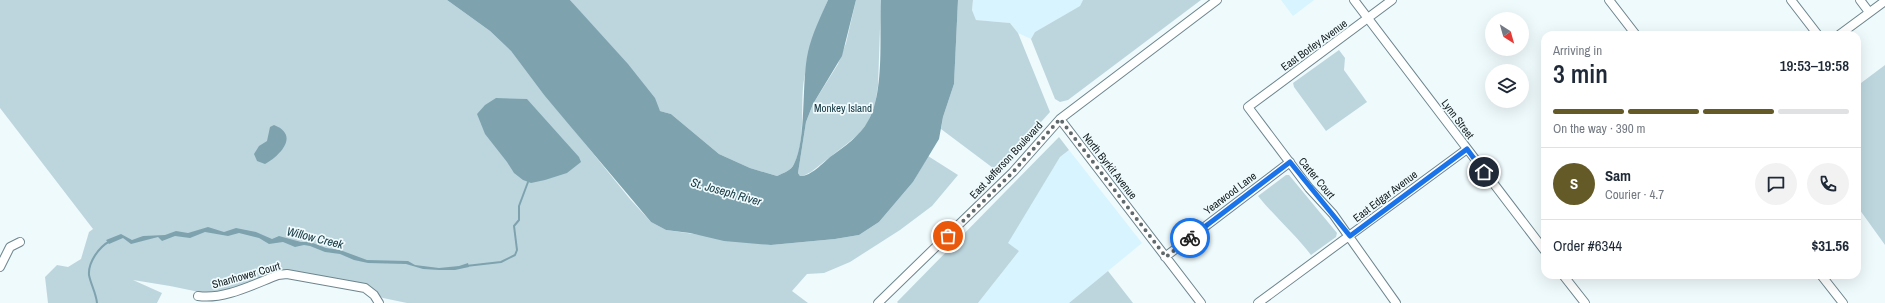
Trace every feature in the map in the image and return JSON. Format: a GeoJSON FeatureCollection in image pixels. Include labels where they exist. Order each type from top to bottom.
{"type":"FeatureCollection","features":[{"type":"Feature","properties":{"kind":"street","name":"East Jefferson Boulevard"},"geometry":{"type":"LineString","coordinates":[[878,303],[1008,177],[1060,119],[1217,0]]}},
{"type":"Feature","properties":{"kind":"street","name":"Lynn Street"},"geometry":{"type":"LineString","coordinates":[[1354,0],[1541,246]]}},
{"type":"Feature","properties":{"kind":"street","name":"East Borley Avenue"},"geometry":{"type":"LineString","coordinates":[[1248,107],[1392,0]]}},
{"type":"Feature","properties":{"kind":"street"},"geometry":{"type":"LineString","coordinates":[[1610,0],[1633,31]]}},
{"type":"Feature","properties":{"kind":"street"},"geometry":{"type":"LineString","coordinates":[[1791,0],[1815,31]]}},
{"type":"Feature","properties":{"kind":"street"},"geometry":{"type":"LineString","coordinates":[[1860,0],[1869,12]]}},
{"type":"Feature","properties":{"kind":"street"},"geometry":{"type":"LineString","coordinates":[[1844,31],[1885,1]]}},
{"type":"Feature","properties":{"kind":"street","name":"Carter Court"},"geometry":{"type":"LineString","coordinates":[[1248,107],[1350,236],[1396,303]]}},
{"type":"Feature","properties":{"kind":"street","name":"North Byrkit Avenue"},"geometry":{"type":"LineString","coordinates":[[1060,119],[1201,303]]}},
{"type":"Feature","properties":{"kind":"street","name":"East Edgar Avenue"},"geometry":{"type":"LineString","coordinates":[[1258,303],[1467,149]]}},
{"type":"Feature","properties":{"kind":"street","name":"Yearwood Lane"},"geometry":{"type":"LineString","coordinates":[[1166,257],[1290,162]]}},
{"type":"Feature","properties":{"kind":"street"},"geometry":{"type":"LineString","coordinates":[[0,267],[10,247],[20,242]]}},
{"type":"Feature","properties":{"kind":"street","name":"Shanhower Court"},"geometry":{"type":"LineString","coordinates":[[198,296],[205,298],[221,295],[278,275],[287,274],[365,288],[370,291],[379,303]]}},
{"type":"Feature","properties":{"kind":"street"},"geometry":{"type":"LineString","coordinates":[[1566,279],[1585,303]]}},
{"type":"Feature","properties":{"kind":"street"},"geometry":{"type":"LineString","coordinates":[[1824,279],[1843,303]]}},
{"type":"Feature","properties":{"kind":"shaded area"},"geometry":{"type":"Polygon","coordinates":[[[973,0],[1083,0],[1080,6],[1035,32],[1031,39],[1018,33],[1010,23],[976,20],[972,10],[973,0]]]}},
{"type":"Feature","properties":{"kind":"shaded area"},"geometry":{"type":"Polygon","coordinates":[[[1281,0],[1314,0],[1293,16],[1281,0]]]}},
{"type":"Feature","properties":{"kind":"shaded area"},"geometry":{"type":"Polygon","coordinates":[[[1069,150],[1142,243],[1069,303],[978,303],[1019,251],[1007,243],[1060,157],[1069,150]]]}},
{"type":"Feature","properties":{"kind":"green space"},"geometry":{"type":"Polygon","coordinates":[[[0,0],[447,0],[490,31],[511,51],[544,95],[630,199],[651,222],[666,230],[771,245],[835,239],[859,235],[879,222],[913,182],[928,156],[958,175],[932,206],[900,230],[850,262],[824,273],[807,274],[792,291],[808,303],[407,303],[383,298],[365,288],[292,275],[249,286],[204,293],[133,280],[162,293],[157,303],[48,303],[45,277],[57,265],[68,267],[81,259],[89,232],[93,229],[0,108],[0,0]]]}},
{"type":"Feature","properties":{"kind":"green space"},"geometry":{"type":"Polygon","coordinates":[[[570,0],[828,0],[809,55],[803,88],[800,146],[793,166],[787,172],[777,176],[750,168],[719,154],[671,114],[660,111],[570,0]]]}},
{"type":"Feature","properties":{"kind":"green space","name":"Monkey Island"},"geometry":{"type":"Polygon","coordinates":[[[856,0],[881,0],[878,86],[875,105],[868,122],[859,134],[811,172],[800,176],[798,173],[806,122],[813,104],[838,64],[846,43],[856,0]]]}},
{"type":"Feature","properties":{"kind":"green space"},"geometry":{"type":"Polygon","coordinates":[[[958,0],[973,0],[972,10],[976,20],[1010,23],[1018,33],[1050,112],[997,171],[941,129],[943,117],[954,84],[958,0]]]}},
{"type":"Feature","properties":{"kind":"green space"},"geometry":{"type":"Polygon","coordinates":[[[1083,0],[1201,0],[1068,100],[1060,102],[1055,99],[1031,39],[1035,32],[1080,6],[1083,0]]]}},
{"type":"Feature","properties":{"kind":"green space"},"geometry":{"type":"Polygon","coordinates":[[[1339,50],[1345,58],[1344,70],[1367,102],[1326,131],[1294,87],[1293,83],[1339,50]]]}},
{"type":"Feature","properties":{"kind":"green space"},"geometry":{"type":"Polygon","coordinates":[[[1885,65],[1885,245],[1861,212],[1861,83],[1885,65]]]}},
{"type":"Feature","properties":{"kind":"green space"},"geometry":{"type":"Polygon","coordinates":[[[1059,137],[1069,150],[1060,157],[1008,243],[1019,251],[978,303],[898,303],[897,302],[1059,137]]]}},
{"type":"Feature","properties":{"kind":"green space"},"geometry":{"type":"Polygon","coordinates":[[[1286,175],[1289,175],[1337,233],[1336,237],[1311,255],[1258,196],[1286,175]]]}},
{"type":"Feature","properties":{"kind":"green space"},"geometry":{"type":"Polygon","coordinates":[[[1108,271],[1133,303],[1069,303],[1108,271]]]}},
{"type":"Feature","properties":{"kind":"water","name":"St. Joseph River"},"geometry":{"type":"Polygon","coordinates":[[[447,0],[570,0],[628,64],[655,98],[660,111],[671,114],[719,154],[750,168],[777,176],[787,172],[791,168],[798,153],[801,140],[808,52],[814,32],[828,0],[856,0],[842,56],[813,104],[806,122],[798,173],[800,176],[804,176],[812,172],[846,145],[861,132],[868,121],[877,95],[879,79],[881,0],[958,0],[954,84],[943,117],[939,139],[913,182],[879,222],[859,235],[835,239],[771,245],[724,241],[690,233],[666,230],[651,222],[544,95],[511,51],[490,31],[447,0]]]}},
{"type":"Feature","properties":{"kind":"water"},"geometry":{"type":"Polygon","coordinates":[[[496,98],[527,99],[579,157],[581,162],[567,173],[545,180],[531,183],[523,180],[514,173],[485,134],[477,114],[485,105],[496,98]]]}},
{"type":"Feature","properties":{"kind":"water"},"geometry":{"type":"Polygon","coordinates":[[[274,125],[282,129],[286,134],[287,140],[281,151],[265,164],[257,161],[254,154],[259,146],[267,141],[270,127],[274,125]]]}},
{"type":"Feature","properties":{"kind":"water"},"geometry":{"type":"Polygon","coordinates":[[[208,227],[224,232],[236,228],[256,232],[272,239],[279,236],[301,242],[310,242],[326,248],[340,250],[367,260],[408,261],[415,265],[439,268],[459,266],[468,263],[469,267],[455,270],[439,270],[423,269],[406,264],[368,263],[354,260],[340,254],[325,252],[310,246],[304,245],[295,247],[283,242],[269,244],[259,238],[239,233],[228,236],[205,232],[190,238],[175,236],[162,241],[158,237],[131,244],[123,238],[109,244],[106,240],[121,234],[132,240],[143,236],[165,235],[176,231],[188,233],[208,227]]]}},
{"type":"Feature","properties":{"kind":"waterway","name":"Willow Creek"},"geometry":{"type":"LineString","coordinates":[[466,266],[501,262],[515,255],[517,250],[514,226],[519,220],[519,206],[528,182]]}},
{"type":"Feature","properties":{"kind":"waterway","name":"Willow Creek"},"geometry":{"type":"LineString","coordinates":[[97,303],[89,275],[90,265],[98,251],[110,241]]}},
{"type":"Feature","properties":{"kind":"way so far"},"geometry":{"type":"LineString","coordinates":[[948,236],[1013,172],[1060,119],[1166,257],[1190,238]]}},
{"type":"Feature","properties":{"kind":"route"},"geometry":{"type":"LineString","coordinates":[[1190,238],[1290,162],[1309,188],[1333,214],[1350,236],[1467,149],[1484,172]]}}]}
